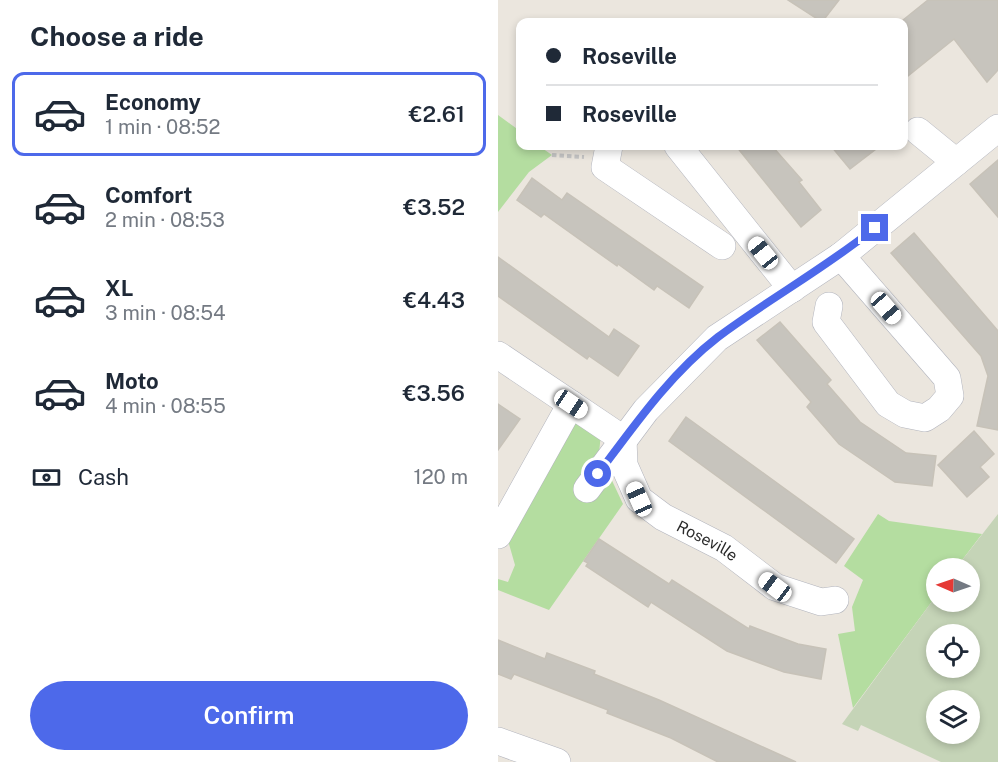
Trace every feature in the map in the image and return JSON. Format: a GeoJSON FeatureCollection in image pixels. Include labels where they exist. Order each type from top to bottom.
{"type":"FeatureCollection","features":[{"type":"Feature","properties":{"kind":"street"},"geometry":{"type":"LineString","coordinates":[[587,489],[623,439],[679,373],[717,338],[841,256],[998,128]]}},
{"type":"Feature","properties":{"kind":"street"},"geometry":{"type":"LineString","coordinates":[[918,131],[956,162]]}},
{"type":"Feature","properties":{"kind":"street"},"geometry":{"type":"LineString","coordinates":[[681,150],[792,288]]}},
{"type":"Feature","properties":{"kind":"street"},"geometry":{"type":"LineString","coordinates":[[601,151],[605,166],[722,246]]}},
{"type":"Feature","properties":{"kind":"street"},"geometry":{"type":"LineString","coordinates":[[829,306],[826,322],[888,404],[905,414],[925,418],[939,410],[950,396],[947,378],[841,256]]}},
{"type":"Feature","properties":{"kind":"street"},"geometry":{"type":"LineString","coordinates":[[498,355],[623,439]]}},
{"type":"Feature","properties":{"kind":"street"},"geometry":{"type":"LineString","coordinates":[[498,535],[571,404]]}},
{"type":"Feature","properties":{"kind":"street","name":"Roseville"},"geometry":{"type":"LineString","coordinates":[[623,439],[624,465],[639,499],[663,517],[723,548],[775,587],[821,602],[835,600]]}},
{"type":"Feature","properties":{"kind":"street"},"geometry":{"type":"LineString","coordinates":[[498,741],[557,762]]}},
{"type":"Feature","properties":{"kind":"path"},"geometry":{"type":"LineString","coordinates":[[552,155],[601,151]]}},
{"type":"Feature","properties":{"kind":"green space"},"geometry":{"type":"Polygon","coordinates":[[[498,115],[516,128],[516,150],[545,150],[552,155],[529,172],[498,212],[498,115]]]}},
{"type":"Feature","properties":{"kind":"green space"},"geometry":{"type":"Polygon","coordinates":[[[575,415],[601,434],[599,453],[623,504],[549,610],[498,590],[498,579],[508,582],[515,565],[507,537],[575,415]]]}},
{"type":"Feature","properties":{"kind":"green space"},"geometry":{"type":"Polygon","coordinates":[[[878,514],[889,521],[982,534],[964,558],[926,558],[926,609],[853,708],[838,634],[855,631],[852,607],[863,580],[844,566],[878,514]]]}},
{"type":"Feature","properties":{"kind":"green space"},"geometry":{"type":"Polygon","coordinates":[[[998,514],[998,762],[941,762],[861,725],[858,731],[842,724],[926,610],[926,612],[980,612],[980,558],[964,558],[998,514]]]}},
{"type":"Feature","properties":{"kind":"building"},"geometry":{"type":"Polygon","coordinates":[[[788,0],[839,0],[825,18],[816,18],[788,0]]]}},
{"type":"Feature","properties":{"kind":"building"},"geometry":{"type":"Polygon","coordinates":[[[928,0],[998,0],[998,70],[987,82],[954,39],[908,76],[908,18],[906,18],[928,0]]]}},
{"type":"Feature","properties":{"kind":"building"},"geometry":{"type":"Polygon","coordinates":[[[739,150],[776,150],[802,180],[799,182],[821,210],[801,227],[739,150]]]}},
{"type":"Feature","properties":{"kind":"building"},"geometry":{"type":"Polygon","coordinates":[[[834,150],[875,150],[850,169],[834,150]]]}},
{"type":"Feature","properties":{"kind":"building"},"geometry":{"type":"Polygon","coordinates":[[[998,160],[998,217],[970,184],[998,160]]]}},
{"type":"Feature","properties":{"kind":"building"},"geometry":{"type":"Polygon","coordinates":[[[532,178],[562,200],[567,193],[703,287],[689,308],[657,286],[654,290],[544,214],[541,217],[517,200],[532,178]]]}},
{"type":"Feature","properties":{"kind":"building"},"geometry":{"type":"Polygon","coordinates":[[[914,233],[998,331],[998,430],[977,426],[988,376],[981,356],[891,253],[914,233]]]}},
{"type":"Feature","properties":{"kind":"building"},"geometry":{"type":"Polygon","coordinates":[[[498,257],[609,337],[614,329],[639,346],[618,376],[589,356],[587,359],[498,296],[498,257]]]}},
{"type":"Feature","properties":{"kind":"building"},"geometry":{"type":"Polygon","coordinates":[[[780,322],[831,380],[827,384],[860,422],[906,453],[936,456],[932,486],[895,482],[839,444],[807,407],[811,402],[757,340],[780,322]]]}},
{"type":"Feature","properties":{"kind":"building"},"geometry":{"type":"Polygon","coordinates":[[[498,404],[520,419],[498,450],[498,404]]]}},
{"type":"Feature","properties":{"kind":"building"},"geometry":{"type":"Polygon","coordinates":[[[686,417],[854,539],[836,563],[669,441],[686,417]]]}},
{"type":"Feature","properties":{"kind":"building"},"geometry":{"type":"Polygon","coordinates":[[[974,431],[994,454],[980,467],[989,477],[967,497],[938,465],[974,431]]]}},
{"type":"Feature","properties":{"kind":"building"},"geometry":{"type":"Polygon","coordinates":[[[599,539],[669,584],[672,580],[749,629],[750,626],[798,644],[826,649],[821,679],[784,672],[727,651],[651,602],[648,607],[586,566],[588,563],[584,561],[599,539]]]}},
{"type":"Feature","properties":{"kind":"building"},"geometry":{"type":"Polygon","coordinates":[[[498,640],[545,659],[547,653],[595,671],[594,674],[659,700],[796,762],[718,762],[671,738],[607,713],[608,710],[514,674],[511,679],[498,674],[498,640]]]}},
{"type":"Feature","properties":{"kind":"route"},"geometry":{"type":"LineString","coordinates":[[598,474],[646,410],[679,373],[717,338],[841,256],[875,228]]}}]}
